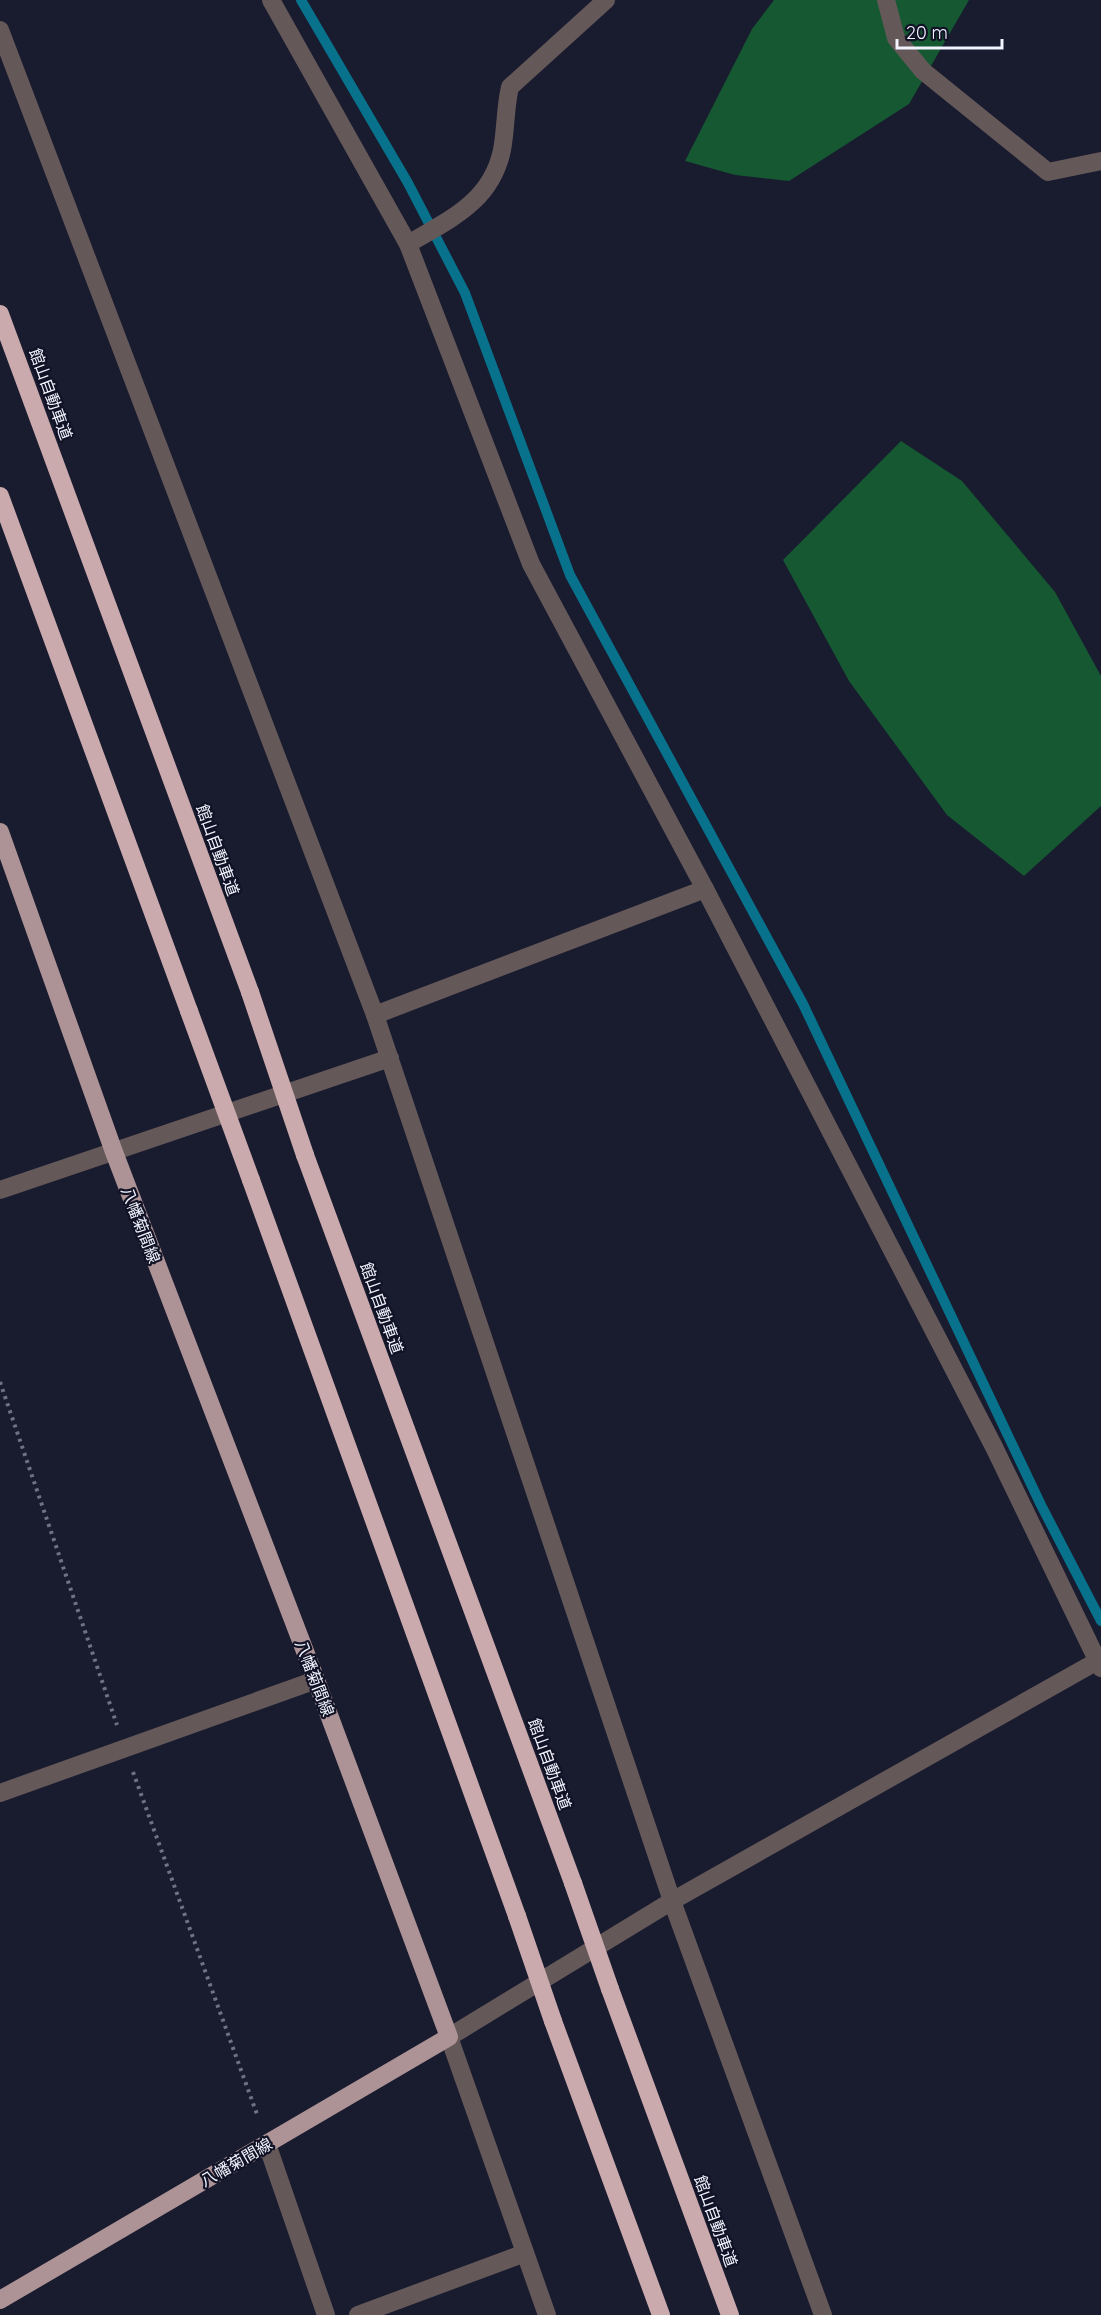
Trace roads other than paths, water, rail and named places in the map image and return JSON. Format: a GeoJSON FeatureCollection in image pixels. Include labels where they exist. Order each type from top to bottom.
{"type":"FeatureCollection","features":[{"type":"Feature","properties":{"kind":"highway","name":"館山自動車道"},"geometry":{"type":"LineString","coordinates":[[0,314],[730,2315]]}},
{"type":"Feature","properties":{"kind":"highway"},"geometry":{"type":"LineString","coordinates":[[0,496],[251,1180],[661,2315]]}},
{"type":"Feature","properties":{"kind":"main road","name":"八幡菊間線"},"geometry":{"type":"LineString","coordinates":[[0,832],[114,1152],[316,1680],[449,2037],[0,2300]]}},
{"type":"Feature","properties":{"kind":"street"},"geometry":{"type":"LineString","coordinates":[[270,0],[408,244],[531,564],[705,889],[994,1446],[1100,1663],[672,1901],[449,2037],[547,2315]]}},
{"type":"Feature","properties":{"kind":"street"},"geometry":{"type":"LineString","coordinates":[[408,244],[469,208],[493,179],[502,149],[505,107],[510,87],[606,0]]}},
{"type":"Feature","properties":{"kind":"street"},"geometry":{"type":"LineString","coordinates":[[886,0],[896,38],[923,72],[1047,172],[1101,161]]}},
{"type":"Feature","properties":{"kind":"street"},"geometry":{"type":"LineString","coordinates":[[0,30],[375,1015],[672,1901],[823,2315]]}},
{"type":"Feature","properties":{"kind":"street"},"geometry":{"type":"LineString","coordinates":[[375,1015],[705,889]]}},
{"type":"Feature","properties":{"kind":"street"},"geometry":{"type":"LineString","coordinates":[[0,1190],[390,1058]]}},
{"type":"Feature","properties":{"kind":"street"},"geometry":{"type":"LineString","coordinates":[[0,1793],[316,1680]]}},
{"type":"Feature","properties":{"kind":"street"},"geometry":{"type":"LineString","coordinates":[[267,2144],[326,2315]]}},
{"type":"Feature","properties":{"kind":"street"},"geometry":{"type":"LineString","coordinates":[[358,2315],[525,2253]]}},
{"type":"Feature","properties":{"kind":"waterway"},"geometry":{"type":"LineString","coordinates":[[301,0],[408,183],[465,293],[570,575],[803,1004],[1041,1505],[1101,1621]]}}]}
